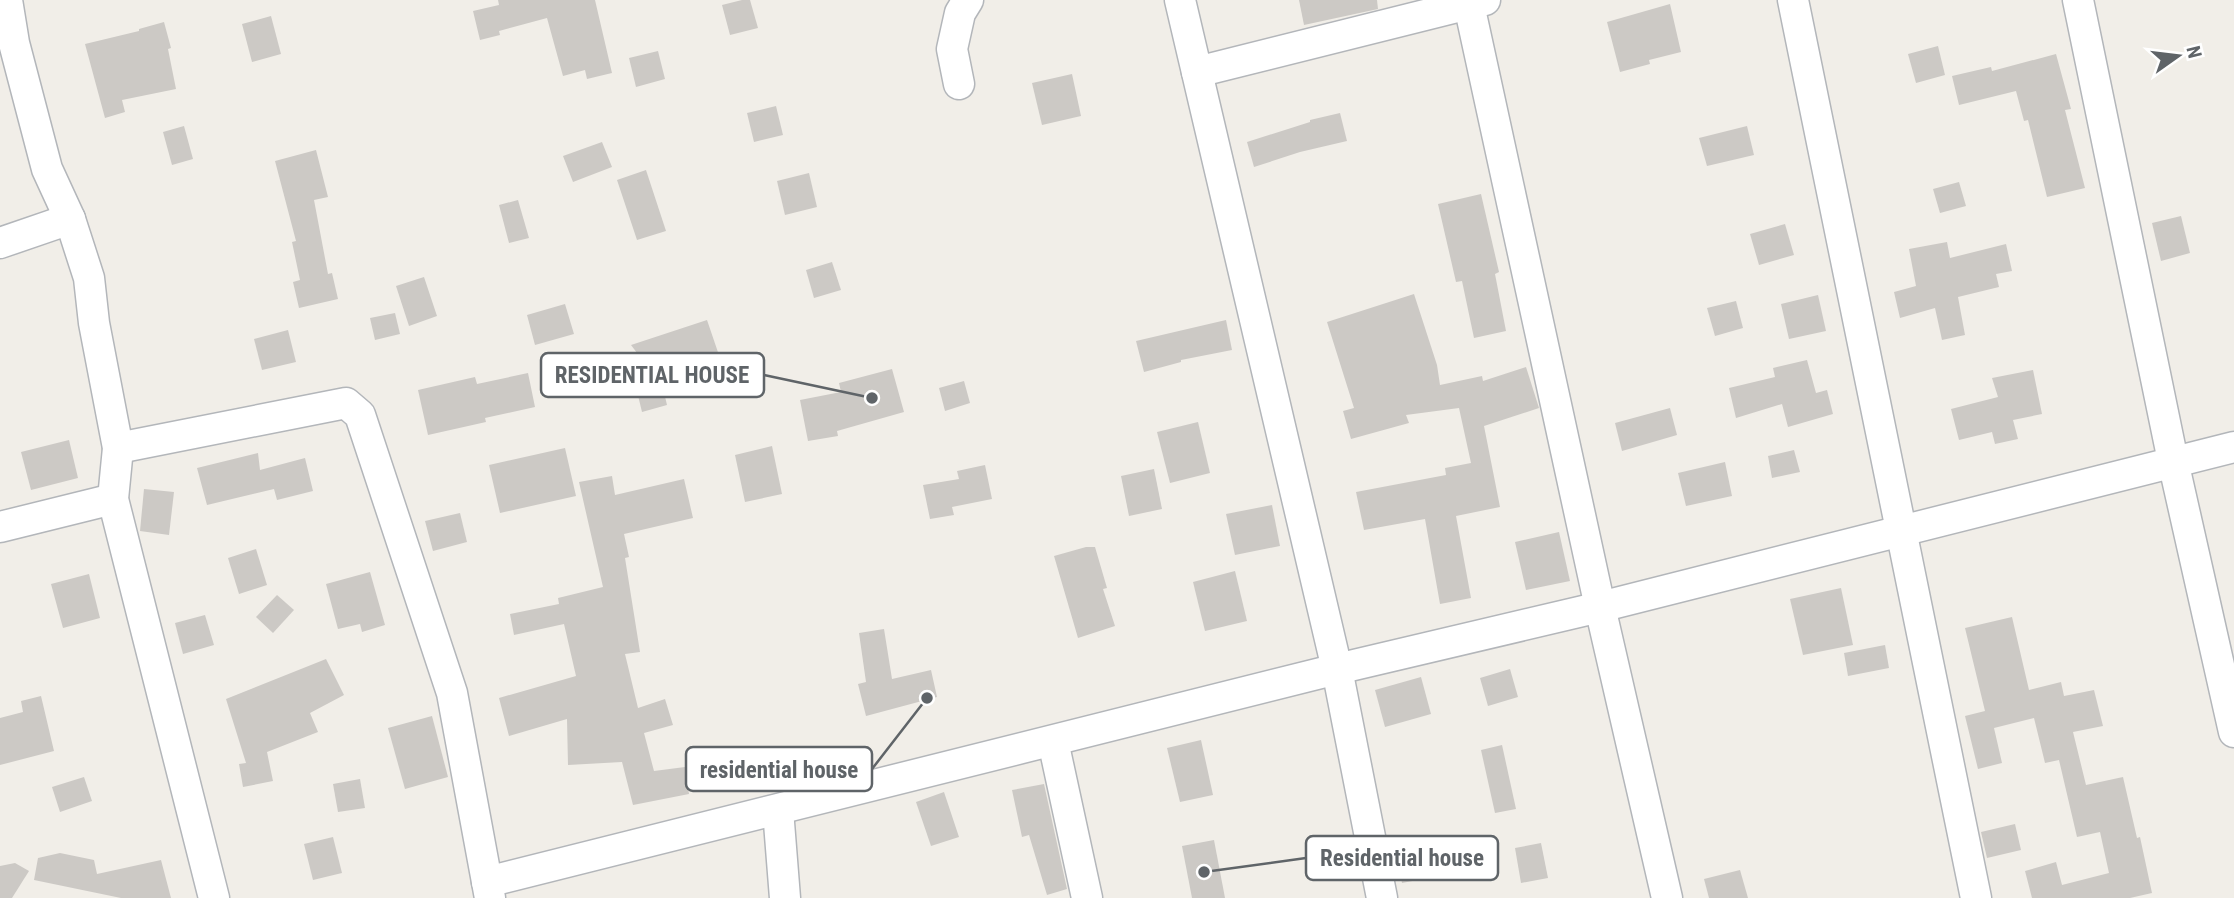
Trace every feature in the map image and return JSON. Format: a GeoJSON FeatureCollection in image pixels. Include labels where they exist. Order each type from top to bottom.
{"type":"FeatureCollection","features":[{"type":"Feature","properties":{"kind":"street"},"geometry":{"type":"LineString","coordinates":[[6,0],[14,43],[47,169],[70,219],[89,278],[94,323],[118,448],[113,499],[214,898]]}},
{"type":"Feature","properties":{"kind":"street"},"geometry":{"type":"LineString","coordinates":[[959,84],[952,49],[960,13],[968,0]]}},
{"type":"Feature","properties":{"kind":"street"},"geometry":{"type":"LineString","coordinates":[[1180,0],[1337,669],[1382,898]]}},
{"type":"Feature","properties":{"kind":"street"},"geometry":{"type":"LineString","coordinates":[[1793,0],[1976,898]]}},
{"type":"Feature","properties":{"kind":"street"},"geometry":{"type":"LineString","coordinates":[[2078,0],[2173,461],[2234,732]]}},
{"type":"Feature","properties":{"kind":"street"},"geometry":{"type":"LineString","coordinates":[[1197,72],[1474,1],[1600,607],[1667,898]]}},
{"type":"Feature","properties":{"kind":"street"},"geometry":{"type":"LineString","coordinates":[[0,243],[70,219]]}},
{"type":"Feature","properties":{"kind":"street"},"geometry":{"type":"LineString","coordinates":[[118,448],[346,403],[360,415],[452,693],[488,890],[778,810],[2234,447]]}},
{"type":"Feature","properties":{"kind":"street"},"geometry":{"type":"LineString","coordinates":[[0,527],[113,499]]}},
{"type":"Feature","properties":{"kind":"street"},"geometry":{"type":"LineString","coordinates":[[1053,741],[1087,898]]}},
{"type":"Feature","properties":{"kind":"street"},"geometry":{"type":"LineString","coordinates":[[778,810],[785,898]]}},
{"type":"Feature","properties":{"kind":"building"},"geometry":{"type":"Polygon","coordinates":[[[498,0],[595,0],[612,73],[587,79],[585,70],[563,76],[547,18],[499,31],[500,35],[480,40],[473,11],[499,5],[498,0]]]}},
{"type":"Feature","properties":{"kind":"building"},"geometry":{"type":"Polygon","coordinates":[[[750,0],[758,28],[730,35],[722,5],[750,0]]]}},
{"type":"Feature","properties":{"kind":"building"},"geometry":{"type":"Polygon","coordinates":[[[1299,0],[1377,0],[1378,9],[1304,25],[1299,0]]]}},
{"type":"Feature","properties":{"kind":"building"},"geometry":{"type":"Polygon","coordinates":[[[1670,4],[1681,52],[1649,60],[1650,64],[1620,72],[1607,22],[1670,4]]]}},
{"type":"Feature","properties":{"kind":"building"},"geometry":{"type":"Polygon","coordinates":[[[271,16],[281,54],[252,62],[242,24],[271,16]]]}},
{"type":"Feature","properties":{"kind":"building"},"geometry":{"type":"Polygon","coordinates":[[[164,22],[171,48],[168,49],[176,89],[122,100],[125,112],[105,118],[85,44],[164,22]]]}},
{"type":"Feature","properties":{"kind":"building"},"geometry":{"type":"Polygon","coordinates":[[[1938,46],[1945,75],[1916,83],[1908,54],[1938,46]]]}},
{"type":"Feature","properties":{"kind":"building"},"geometry":{"type":"Polygon","coordinates":[[[658,51],[665,79],[636,87],[629,58],[658,51]]]}},
{"type":"Feature","properties":{"kind":"building"},"geometry":{"type":"Polygon","coordinates":[[[2056,54],[2071,109],[2065,110],[2085,188],[2047,197],[2028,120],[2024,121],[2016,91],[1959,105],[1952,76],[1991,67],[1992,71],[2056,54]]]}},
{"type":"Feature","properties":{"kind":"building"},"geometry":{"type":"Polygon","coordinates":[[[1072,74],[1081,116],[1042,125],[1032,83],[1072,74]]]}},
{"type":"Feature","properties":{"kind":"building"},"geometry":{"type":"Polygon","coordinates":[[[776,106],[783,135],[754,142],[747,113],[776,106]]]}},
{"type":"Feature","properties":{"kind":"building"},"geometry":{"type":"Polygon","coordinates":[[[1340,113],[1347,141],[1254,167],[1247,142],[1310,120],[1340,113]]]}},
{"type":"Feature","properties":{"kind":"building"},"geometry":{"type":"Polygon","coordinates":[[[184,126],[193,159],[172,165],[163,132],[184,126]]]}},
{"type":"Feature","properties":{"kind":"building"},"geometry":{"type":"Polygon","coordinates":[[[1747,126],[1754,155],[1707,166],[1699,138],[1747,126]]]}},
{"type":"Feature","properties":{"kind":"building"},"geometry":{"type":"Polygon","coordinates":[[[602,142],[612,167],[573,182],[563,156],[602,142]]]}},
{"type":"Feature","properties":{"kind":"building"},"geometry":{"type":"Polygon","coordinates":[[[316,150],[328,197],[314,200],[328,274],[332,273],[338,299],[299,308],[293,282],[300,280],[292,242],[296,241],[275,161],[316,150]]]}},
{"type":"Feature","properties":{"kind":"building"},"geometry":{"type":"Polygon","coordinates":[[[646,170],[666,231],[637,240],[617,180],[646,170]]]}},
{"type":"Feature","properties":{"kind":"building"},"geometry":{"type":"Polygon","coordinates":[[[809,173],[817,207],[785,215],[777,181],[809,173]]]}},
{"type":"Feature","properties":{"kind":"building"},"geometry":{"type":"Polygon","coordinates":[[[1959,182],[1966,206],[1940,213],[1933,189],[1959,182]]]}},
{"type":"Feature","properties":{"kind":"building"},"geometry":{"type":"Polygon","coordinates":[[[1481,194],[1499,272],[1495,274],[1506,331],[1474,338],[1462,281],[1456,282],[1438,204],[1481,194]]]}},
{"type":"Feature","properties":{"kind":"building"},"geometry":{"type":"Polygon","coordinates":[[[518,200],[529,238],[509,243],[499,205],[518,200]]]}},
{"type":"Feature","properties":{"kind":"building"},"geometry":{"type":"Polygon","coordinates":[[[2181,216],[2190,253],[2161,261],[2152,223],[2181,216]]]}},
{"type":"Feature","properties":{"kind":"building"},"geometry":{"type":"Polygon","coordinates":[[[1785,224],[1794,255],[1759,265],[1750,234],[1785,224]]]}},
{"type":"Feature","properties":{"kind":"building"},"geometry":{"type":"Polygon","coordinates":[[[1947,242],[1950,258],[2006,244],[2012,271],[1996,274],[1999,287],[1958,297],[1965,335],[1942,340],[1935,308],[1900,318],[1894,292],[1916,286],[1909,249],[1947,242]]]}},
{"type":"Feature","properties":{"kind":"building"},"geometry":{"type":"Polygon","coordinates":[[[832,262],[841,290],[814,298],[806,270],[832,262]]]}},
{"type":"Feature","properties":{"kind":"building"},"geometry":{"type":"Polygon","coordinates":[[[424,277],[437,316],[409,326],[396,286],[424,277]]]}},
{"type":"Feature","properties":{"kind":"building"},"geometry":{"type":"Polygon","coordinates":[[[1414,294],[1437,365],[1440,385],[1482,376],[1483,381],[1526,367],[1539,408],[1484,426],[1500,507],[1456,516],[1471,598],[1440,604],[1425,519],[1364,530],[1356,492],[1446,475],[1445,468],[1471,463],[1459,408],[1406,415],[1409,423],[1351,439],[1343,411],[1354,408],[1327,322],[1414,294]]]}},
{"type":"Feature","properties":{"kind":"building"},"geometry":{"type":"Polygon","coordinates":[[[1818,295],[1826,331],[1789,339],[1781,304],[1818,295]]]}},
{"type":"Feature","properties":{"kind":"building"},"geometry":{"type":"Polygon","coordinates":[[[1736,301],[1743,328],[1715,336],[1707,308],[1736,301]]]}},
{"type":"Feature","properties":{"kind":"building"},"geometry":{"type":"Polygon","coordinates":[[[565,304],[574,334],[535,345],[527,315],[565,304]]]}},
{"type":"Feature","properties":{"kind":"building"},"geometry":{"type":"Polygon","coordinates":[[[395,313],[400,334],[375,340],[370,318],[395,313]]]}},
{"type":"Feature","properties":{"kind":"building"},"geometry":{"type":"Polygon","coordinates":[[[707,320],[722,364],[662,384],[667,405],[642,412],[635,383],[656,378],[631,345],[707,320]]]}},
{"type":"Feature","properties":{"kind":"building"},"geometry":{"type":"Polygon","coordinates":[[[1226,320],[1232,350],[1181,360],[1144,372],[1136,341],[1226,320]]]}},
{"type":"Feature","properties":{"kind":"building"},"geometry":{"type":"Polygon","coordinates":[[[288,330],[296,362],[262,370],[254,339],[288,330]]]}},
{"type":"Feature","properties":{"kind":"building"},"geometry":{"type":"Polygon","coordinates":[[[1807,360],[1816,393],[1827,390],[1833,414],[1788,427],[1782,404],[1736,418],[1729,388],[1775,377],[1773,368],[1807,360]]]}},
{"type":"Feature","properties":{"kind":"building"},"geometry":{"type":"Polygon","coordinates":[[[892,369],[904,412],[837,431],[838,436],[808,441],[800,400],[841,392],[839,383],[892,369]]]}},
{"type":"Feature","properties":{"kind":"building"},"geometry":{"type":"Polygon","coordinates":[[[2033,370],[2042,414],[2013,420],[2018,439],[1995,444],[1992,432],[1959,440],[1951,409],[1998,397],[1992,378],[2033,370]]]}},
{"type":"Feature","properties":{"kind":"building"},"geometry":{"type":"Polygon","coordinates":[[[528,373],[535,407],[485,418],[486,422],[428,435],[418,390],[475,377],[477,384],[528,373]]]}},
{"type":"Feature","properties":{"kind":"building"},"geometry":{"type":"Polygon","coordinates":[[[964,381],[970,403],[945,411],[939,388],[964,381]]]}},
{"type":"Feature","properties":{"kind":"building"},"geometry":{"type":"Polygon","coordinates":[[[1670,408],[1677,435],[1622,451],[1615,423],[1670,408]]]}},
{"type":"Feature","properties":{"kind":"building"},"geometry":{"type":"Polygon","coordinates":[[[1198,422],[1210,473],[1170,483],[1157,432],[1198,422]]]}},
{"type":"Feature","properties":{"kind":"building"},"geometry":{"type":"Polygon","coordinates":[[[69,440],[78,478],[31,490],[21,452],[69,440]]]}},
{"type":"Feature","properties":{"kind":"building"},"geometry":{"type":"Polygon","coordinates":[[[772,446],[782,494],[745,502],[735,455],[772,446]]]}},
{"type":"Feature","properties":{"kind":"building"},"geometry":{"type":"Polygon","coordinates":[[[565,448],[576,496],[500,513],[489,465],[565,448]]]}},
{"type":"Feature","properties":{"kind":"building"},"geometry":{"type":"Polygon","coordinates":[[[1794,450],[1800,472],[1772,478],[1768,456],[1794,450]]]}},
{"type":"Feature","properties":{"kind":"building"},"geometry":{"type":"Polygon","coordinates":[[[258,453],[260,470],[305,458],[313,491],[277,500],[274,489],[207,505],[197,468],[258,453]]]}},
{"type":"Feature","properties":{"kind":"building"},"geometry":{"type":"Polygon","coordinates":[[[1725,462],[1732,496],[1686,506],[1678,473],[1725,462]]]}},
{"type":"Feature","properties":{"kind":"building"},"geometry":{"type":"Polygon","coordinates":[[[985,465],[992,499],[952,507],[954,515],[930,519],[923,485],[959,479],[957,471],[985,465]]]}},
{"type":"Feature","properties":{"kind":"building"},"geometry":{"type":"Polygon","coordinates":[[[1154,469],[1162,509],[1129,516],[1121,476],[1154,469]]]}},
{"type":"Feature","properties":{"kind":"building"},"geometry":{"type":"Polygon","coordinates":[[[612,476],[615,495],[684,479],[693,518],[624,534],[629,557],[625,558],[640,652],[625,654],[638,708],[665,699],[673,725],[644,733],[654,771],[685,767],[689,794],[633,805],[622,762],[568,765],[567,719],[509,736],[499,698],[576,676],[564,624],[514,635],[510,614],[559,604],[558,598],[603,587],[579,482],[612,476]]]}},
{"type":"Feature","properties":{"kind":"building"},"geometry":{"type":"Polygon","coordinates":[[[144,489],[174,492],[169,535],[140,531],[144,489]]]}},
{"type":"Feature","properties":{"kind":"building"},"geometry":{"type":"Polygon","coordinates":[[[1272,505],[1280,546],[1235,555],[1226,514],[1272,505]]]}},
{"type":"Feature","properties":{"kind":"building"},"geometry":{"type":"Polygon","coordinates":[[[460,513],[467,542],[433,551],[425,521],[460,513]]]}},
{"type":"Feature","properties":{"kind":"building"},"geometry":{"type":"Polygon","coordinates":[[[1559,532],[1570,581],[1526,590],[1515,542],[1559,532]]]}},
{"type":"Feature","properties":{"kind":"building"},"geometry":{"type":"Polygon","coordinates":[[[1095,547],[1107,588],[1103,589],[1115,626],[1078,638],[1054,556],[1095,547]]]}},
{"type":"Feature","properties":{"kind":"building"},"geometry":{"type":"Polygon","coordinates":[[[256,549],[267,585],[239,594],[228,558],[256,549]]]}},
{"type":"Feature","properties":{"kind":"building"},"geometry":{"type":"Polygon","coordinates":[[[1235,571],[1247,621],[1205,631],[1193,582],[1235,571]]]}},
{"type":"Feature","properties":{"kind":"building"},"geometry":{"type":"Polygon","coordinates":[[[370,572],[385,625],[362,632],[360,624],[338,629],[326,584],[370,572]]]}},
{"type":"Feature","properties":{"kind":"building"},"geometry":{"type":"Polygon","coordinates":[[[89,574],[100,618],[63,628],[51,584],[89,574]]]}},
{"type":"Feature","properties":{"kind":"building"},"geometry":{"type":"Polygon","coordinates":[[[1841,588],[1853,645],[1803,655],[1790,599],[1841,588]]]}},
{"type":"Feature","properties":{"kind":"building"},"geometry":{"type":"Polygon","coordinates":[[[277,595],[294,610],[273,633],[256,617],[277,595]]]}},
{"type":"Feature","properties":{"kind":"building"},"geometry":{"type":"Polygon","coordinates":[[[205,615],[214,645],[183,654],[175,623],[205,615]]]}},
{"type":"Feature","properties":{"kind":"building"},"geometry":{"type":"Polygon","coordinates":[[[2012,617],[2029,690],[2061,682],[2064,696],[2094,690],[2103,726],[2073,732],[2086,785],[2123,777],[2152,893],[2130,898],[2032,898],[2025,871],[2056,862],[2062,885],[2109,873],[2100,832],[2077,837],[2059,760],[2045,763],[2034,718],[1994,728],[2002,763],[1978,769],[1965,716],[1985,711],[1965,628],[2012,617]]]}},
{"type":"Feature","properties":{"kind":"building"},"geometry":{"type":"Polygon","coordinates":[[[884,629],[892,679],[931,670],[937,697],[866,716],[858,684],[866,682],[859,633],[884,629]]]}},
{"type":"Feature","properties":{"kind":"building"},"geometry":{"type":"Polygon","coordinates":[[[1885,645],[1889,668],[1848,676],[1844,653],[1885,645]]]}},
{"type":"Feature","properties":{"kind":"building"},"geometry":{"type":"Polygon","coordinates":[[[326,659],[344,695],[310,713],[318,732],[267,752],[273,781],[243,787],[239,764],[246,763],[226,699],[326,659]]]}},
{"type":"Feature","properties":{"kind":"building"},"geometry":{"type":"Polygon","coordinates":[[[1510,669],[1518,697],[1488,706],[1480,678],[1510,669]]]}},
{"type":"Feature","properties":{"kind":"building"},"geometry":{"type":"Polygon","coordinates":[[[1421,677],[1431,714],[1385,727],[1375,690],[1421,677]]]}},
{"type":"Feature","properties":{"kind":"building"},"geometry":{"type":"Polygon","coordinates":[[[41,696],[54,751],[0,765],[0,718],[23,712],[21,701],[41,696]]]}},
{"type":"Feature","properties":{"kind":"building"},"geometry":{"type":"Polygon","coordinates":[[[432,716],[448,777],[405,789],[388,728],[432,716]]]}},
{"type":"Feature","properties":{"kind":"building"},"geometry":{"type":"Polygon","coordinates":[[[1201,740],[1213,795],[1180,802],[1167,748],[1201,740]]]}},
{"type":"Feature","properties":{"kind":"building"},"geometry":{"type":"Polygon","coordinates":[[[1502,745],[1516,809],[1495,813],[1481,750],[1502,745]]]}},
{"type":"Feature","properties":{"kind":"building"},"geometry":{"type":"Polygon","coordinates":[[[84,777],[92,801],[60,812],[52,787],[84,777]]]}},
{"type":"Feature","properties":{"kind":"building"},"geometry":{"type":"Polygon","coordinates":[[[360,779],[365,808],[338,812],[333,784],[360,779]]]}},
{"type":"Feature","properties":{"kind":"building"},"geometry":{"type":"Polygon","coordinates":[[[1044,784],[1067,889],[1047,895],[1029,835],[1022,837],[1012,790],[1044,784]]]}},
{"type":"Feature","properties":{"kind":"building"},"geometry":{"type":"Polygon","coordinates":[[[944,792],[959,837],[931,846],[916,802],[944,792]]]}},
{"type":"Feature","properties":{"kind":"building"},"geometry":{"type":"Polygon","coordinates":[[[2015,824],[2021,850],[1987,858],[1981,832],[2015,824]]]}},
{"type":"Feature","properties":{"kind":"building"},"geometry":{"type":"Polygon","coordinates":[[[333,837],[342,873],[313,880],[304,844],[333,837]]]}},
{"type":"Feature","properties":{"kind":"building"},"geometry":{"type":"Polygon","coordinates":[[[1214,840],[1225,898],[1192,898],[1182,846],[1214,840]]]}},
{"type":"Feature","properties":{"kind":"building"},"geometry":{"type":"Polygon","coordinates":[[[1541,843],[1548,878],[1521,883],[1515,848],[1541,843]]]}},
{"type":"Feature","properties":{"kind":"building"},"geometry":{"type":"Polygon","coordinates":[[[1428,849],[1433,877],[1402,883],[1396,855],[1428,849]]]}},
{"type":"Feature","properties":{"kind":"building"},"geometry":{"type":"Polygon","coordinates":[[[60,853],[94,860],[97,874],[161,860],[171,898],[121,898],[34,880],[38,858],[60,853]]]}},
{"type":"Feature","properties":{"kind":"building"},"geometry":{"type":"Polygon","coordinates":[[[15,863],[29,871],[12,898],[0,898],[0,866],[15,863]]]}},
{"type":"Feature","properties":{"kind":"building"},"geometry":{"type":"Polygon","coordinates":[[[1740,870],[1748,898],[1709,898],[1704,879],[1740,870]]]}},
{"type":"Feature","properties":{"kind":"place","name":"RESIDENTIAL HOUSE"},"geometry":{"type":"Point","coordinates":[872,398]}},
{"type":"Feature","properties":{"kind":"place","name":"residential house"},"geometry":{"type":"Point","coordinates":[927,698]}},
{"type":"Feature","properties":{"kind":"place","name":"Residential house"},"geometry":{"type":"Point","coordinates":[1204,872]}}]}
